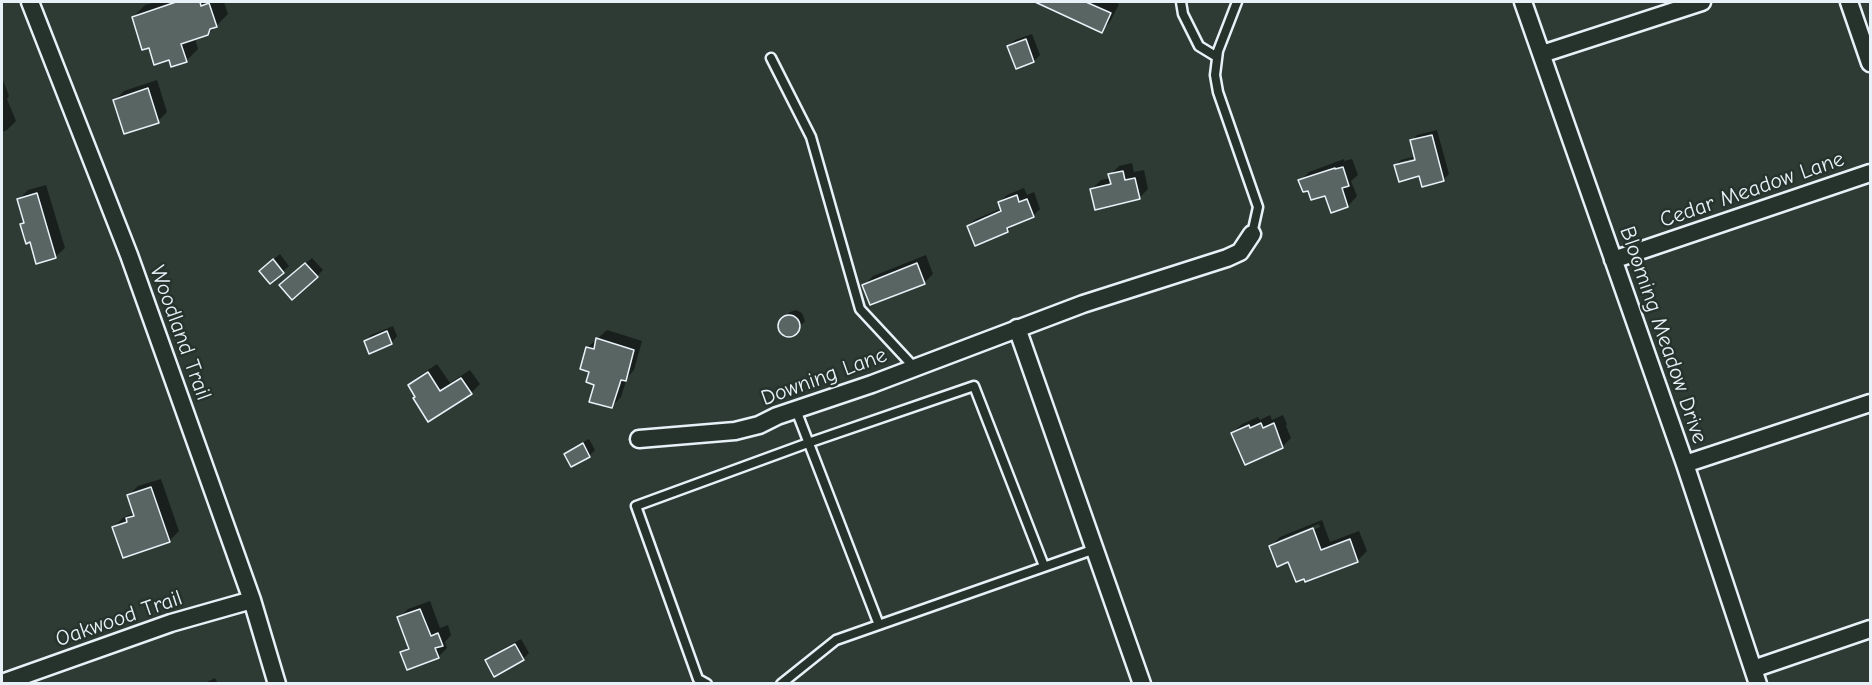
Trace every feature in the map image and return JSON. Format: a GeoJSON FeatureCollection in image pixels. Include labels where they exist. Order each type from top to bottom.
{"type":"FeatureCollection","features":[{"type":"Feature","properties":{"kind":"street","name":"Woodland Trail"},"geometry":{"type":"LineString","coordinates":[[30,2],[129,255],[252,600],[277,684]]}},
{"type":"Feature","properties":{"kind":"street","name":"Blooming Meadow Drive"},"geometry":{"type":"LineString","coordinates":[[1523,2],[1685,464],[1756,676]]}},
{"type":"Feature","properties":{"kind":"street"},"geometry":{"type":"LineString","coordinates":[[1542,54],[1702,2]]}},
{"type":"Feature","properties":{"kind":"street"},"geometry":{"type":"LineString","coordinates":[[1849,2],[1870,63]]}},
{"type":"Feature","properties":{"kind":"street","name":"Cedar Meadow Lane"},"geometry":{"type":"LineString","coordinates":[[1613,260],[1870,173]]}},
{"type":"Feature","properties":{"kind":"street","name":"Downing Lane"},"geometry":{"type":"LineString","coordinates":[[639,438],[735,431],[759,425],[1083,304],[1227,258],[1240,252],[1252,234]]}},
{"type":"Feature","properties":{"kind":"street"},"geometry":{"type":"LineString","coordinates":[[1017,328],[1142,684]]}},
{"type":"Feature","properties":{"kind":"street"},"geometry":{"type":"LineString","coordinates":[[1685,464],[1870,403]]}},
{"type":"Feature","properties":{"kind":"street","name":"Oakwood Trail"},"geometry":{"type":"LineString","coordinates":[[2,683],[171,623],[252,600]]}},
{"type":"Feature","properties":{"kind":"street"},"geometry":{"type":"LineString","coordinates":[[1756,676],[1870,629]]}},
{"type":"Feature","properties":{"kind":"lane"},"geometry":{"type":"LineString","coordinates":[[1181,2],[1183,14],[1199,46],[1217,57]]}},
{"type":"Feature","properties":{"kind":"lane"},"geometry":{"type":"LineString","coordinates":[[1237,2],[1217,57],[1215,75],[1218,92],[1258,207],[1252,234]]}},
{"type":"Feature","properties":{"kind":"lane"},"geometry":{"type":"LineString","coordinates":[[771,58],[811,137],[860,309],[914,368]]}},
{"type":"Feature","properties":{"kind":"lane"},"geometry":{"type":"LineString","coordinates":[[707,684],[698,679],[636,506],[808,443],[974,386],[1044,566]]}},
{"type":"Feature","properties":{"kind":"lane"},"geometry":{"type":"LineString","coordinates":[[796,410],[879,625]]}},
{"type":"Feature","properties":{"kind":"lane"},"geometry":{"type":"LineString","coordinates":[[782,684],[836,640],[1095,549]]}},
{"type":"Feature","properties":{"kind":"building"},"geometry":{"type":"Polygon","coordinates":[[[176,2],[200,2],[201,6],[209,3],[217,27],[210,29],[208,35],[181,44],[187,62],[171,67],[169,60],[154,65],[149,48],[142,50],[132,17],[176,2]]]}},
{"type":"Feature","properties":{"kind":"building"},"geometry":{"type":"Polygon","coordinates":[[[1035,2],[1086,2],[1111,13],[1102,33],[1035,2]]]}},
{"type":"Feature","properties":{"kind":"building"},"geometry":{"type":"Polygon","coordinates":[[[1026,39],[1034,62],[1016,69],[1007,46],[1026,39]]]}},
{"type":"Feature","properties":{"kind":"building"},"geometry":{"type":"Polygon","coordinates":[[[148,88],[159,123],[124,134],[113,100],[148,88]]]}},
{"type":"Feature","properties":{"kind":"building"},"geometry":{"type":"Polygon","coordinates":[[[1432,135],[1444,181],[1422,187],[1419,176],[1399,182],[1394,165],[1415,160],[1410,140],[1432,135]]]}},
{"type":"Feature","properties":{"kind":"building"},"geometry":{"type":"Polygon","coordinates":[[[1343,167],[1349,186],[1342,188],[1348,207],[1331,213],[1325,196],[1311,200],[1308,191],[1303,192],[1298,180],[1343,167]]]}},
{"type":"Feature","properties":{"kind":"building"},"geometry":{"type":"Polygon","coordinates":[[[1123,171],[1125,180],[1135,178],[1140,199],[1095,210],[1090,189],[1111,184],[1108,174],[1123,171]]]}},
{"type":"Feature","properties":{"kind":"building"},"geometry":{"type":"Polygon","coordinates":[[[37,193],[56,258],[36,264],[30,242],[26,244],[20,224],[24,223],[17,199],[37,193]]]}},
{"type":"Feature","properties":{"kind":"building"},"geometry":{"type":"Polygon","coordinates":[[[1017,195],[1019,202],[1027,199],[1034,217],[1007,228],[1008,232],[975,246],[967,226],[1001,211],[998,202],[1017,195]]]}},
{"type":"Feature","properties":{"kind":"building"},"geometry":{"type":"Polygon","coordinates":[[[273,259],[284,273],[270,284],[259,271],[273,259]]]}},
{"type":"Feature","properties":{"kind":"building"},"geometry":{"type":"Polygon","coordinates":[[[305,263],[318,277],[292,300],[279,285],[305,263]]]}},
{"type":"Feature","properties":{"kind":"building"},"geometry":{"type":"Polygon","coordinates":[[[917,263],[925,284],[870,305],[862,285],[917,263]]]}},
{"type":"Feature","properties":{"kind":"building"},"geometry":{"type":"Polygon","coordinates":[[[789,315],[799,322],[800,326],[793,336],[789,337],[779,330],[778,326],[785,316],[789,315]]]}},
{"type":"Feature","properties":{"kind":"building"},"geometry":{"type":"Polygon","coordinates":[[[387,331],[392,344],[369,354],[364,341],[387,331]]]}},
{"type":"Feature","properties":{"kind":"building"},"geometry":{"type":"Polygon","coordinates":[[[596,338],[634,350],[626,381],[621,380],[612,408],[589,402],[594,385],[586,382],[589,372],[580,369],[586,347],[594,349],[596,338]]]}},
{"type":"Feature","properties":{"kind":"building"},"geometry":{"type":"Polygon","coordinates":[[[428,372],[440,391],[461,378],[472,394],[428,422],[408,385],[428,372]]]}},
{"type":"Feature","properties":{"kind":"building"},"geometry":{"type":"Polygon","coordinates":[[[1261,423],[1263,428],[1274,423],[1283,448],[1245,465],[1231,433],[1249,425],[1250,428],[1261,423]]]}},
{"type":"Feature","properties":{"kind":"building"},"geometry":{"type":"Polygon","coordinates":[[[583,443],[590,457],[571,467],[564,454],[583,443]]]}},
{"type":"Feature","properties":{"kind":"building"},"geometry":{"type":"Polygon","coordinates":[[[151,487],[170,542],[123,558],[112,527],[127,522],[126,518],[134,516],[127,495],[151,487]]]}},
{"type":"Feature","properties":{"kind":"building"},"geometry":{"type":"Polygon","coordinates":[[[1313,528],[1321,550],[1350,539],[1358,562],[1305,582],[1304,579],[1296,582],[1288,562],[1277,567],[1269,546],[1313,528]]]}},
{"type":"Feature","properties":{"kind":"building"},"geometry":{"type":"Polygon","coordinates":[[[420,609],[431,636],[438,633],[443,646],[435,648],[439,658],[407,670],[400,652],[409,649],[397,617],[420,609]]]}},
{"type":"Feature","properties":{"kind":"building"},"geometry":{"type":"Polygon","coordinates":[[[515,644],[524,660],[494,677],[485,660],[515,644]]]}}]}
